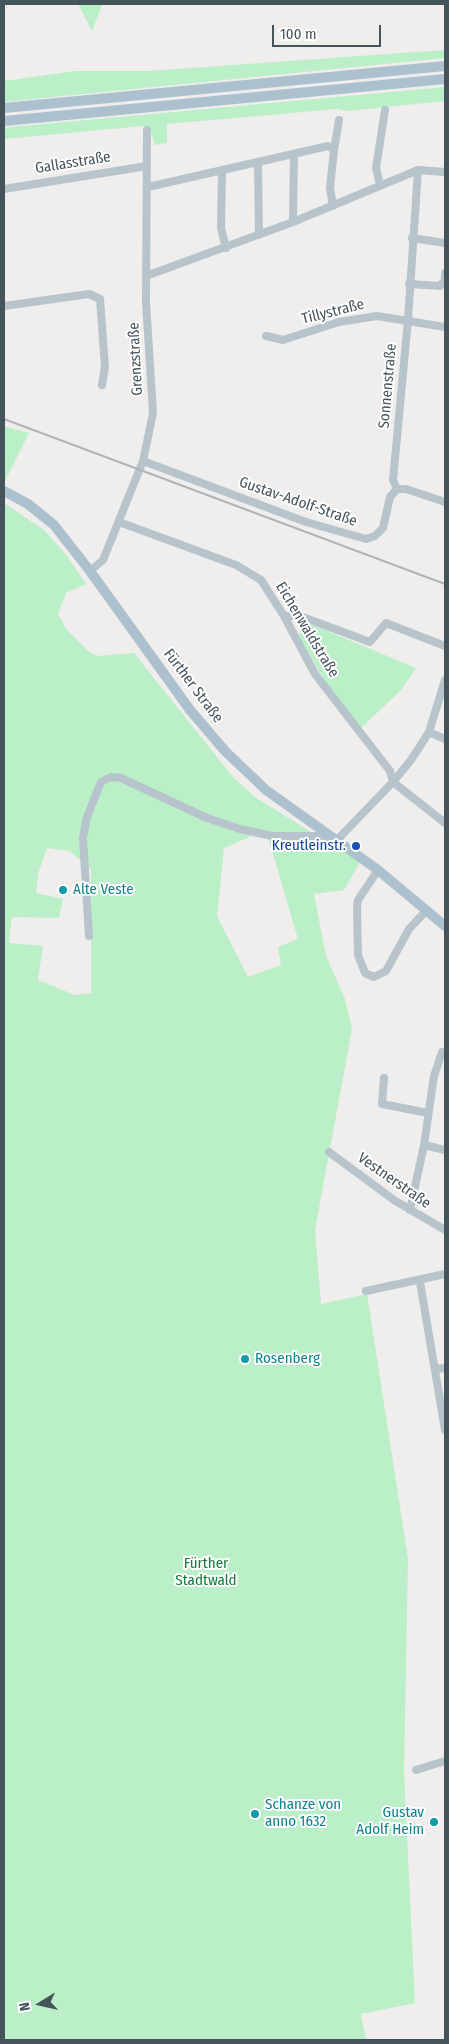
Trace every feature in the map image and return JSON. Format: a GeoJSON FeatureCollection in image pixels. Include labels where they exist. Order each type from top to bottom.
{"type":"FeatureCollection","features":[{"type":"Feature","properties":{"kind":"main road"},"geometry":{"type":"LineString","coordinates":[[4,108],[445,66]]}},
{"type":"Feature","properties":{"kind":"main road"},"geometry":{"type":"LineString","coordinates":[[4,121],[445,79]]}},
{"type":"Feature","properties":{"kind":"main road","name":"Fürther Straße"},"geometry":{"type":"LineString","coordinates":[[7,492],[42,514],[54,525],[90,571],[190,710],[225,750],[266,790],[378,870],[445,926]]}},
{"type":"Feature","properties":{"kind":"street"},"geometry":{"type":"LineString","coordinates":[[380,185],[376,168],[385,110]]}},
{"type":"Feature","properties":{"kind":"street"},"geometry":{"type":"LineString","coordinates":[[333,206],[330,188],[339,120]]}},
{"type":"Feature","properties":{"kind":"street","name":"Grenzstraße"},"geometry":{"type":"LineString","coordinates":[[90,571],[103,560],[143,461],[152,413],[146,276],[147,130]]}},
{"type":"Feature","properties":{"kind":"street"},"geometry":{"type":"LineString","coordinates":[[148,186],[328,146],[334,150]]}},
{"type":"Feature","properties":{"kind":"street"},"geometry":{"type":"LineString","coordinates":[[293,222],[294,154]]}},
{"type":"Feature","properties":{"kind":"street"},"geometry":{"type":"LineString","coordinates":[[258,162],[259,235]]}},
{"type":"Feature","properties":{"kind":"street","name":"Gallasstraße"},"geometry":{"type":"LineString","coordinates":[[4,189],[147,166]]}},
{"type":"Feature","properties":{"kind":"street"},"geometry":{"type":"LineString","coordinates":[[222,170],[221,228],[226,248]]}},
{"type":"Feature","properties":{"kind":"street"},"geometry":{"type":"LineString","coordinates":[[146,276],[293,222],[418,170],[445,172]]}},
{"type":"Feature","properties":{"kind":"street","name":"Sonnenstraße"},"geometry":{"type":"LineString","coordinates":[[397,489],[394,480],[408,320],[418,170]]}},
{"type":"Feature","properties":{"kind":"street"},"geometry":{"type":"LineString","coordinates":[[412,238],[445,243]]}},
{"type":"Feature","properties":{"kind":"street"},"geometry":{"type":"LineString","coordinates":[[410,284],[440,286],[445,280],[445,273]]}},
{"type":"Feature","properties":{"kind":"street"},"geometry":{"type":"LineString","coordinates":[[4,306],[89,294],[100,299],[105,367],[102,385]]}},
{"type":"Feature","properties":{"kind":"street","name":"Tillystraße"},"geometry":{"type":"LineString","coordinates":[[266,336],[284,340],[339,322],[377,316],[445,327]]}},
{"type":"Feature","properties":{"kind":"street","name":"Gustav-Adolf-Straße"},"geometry":{"type":"LineString","coordinates":[[143,461],[306,522],[366,539],[375,536],[383,528],[390,497],[397,489]]}},
{"type":"Feature","properties":{"kind":"street"},"geometry":{"type":"LineString","coordinates":[[397,489],[406,489],[445,502]]}},
{"type":"Feature","properties":{"kind":"street","name":"Eichenwaldstraße"},"geometry":{"type":"LineString","coordinates":[[119,522],[236,565],[261,580],[284,616],[315,674],[368,745],[390,771],[393,782]]}},
{"type":"Feature","properties":{"kind":"street"},"geometry":{"type":"LineString","coordinates":[[284,616],[300,616],[370,642],[386,623],[445,646]]}},
{"type":"Feature","properties":{"kind":"street"},"geometry":{"type":"LineString","coordinates":[[89,936],[83,838],[87,817],[101,782],[111,777],[121,778],[207,818],[240,829],[272,836],[320,836],[336,841],[393,782],[429,732],[445,680]]}},
{"type":"Feature","properties":{"kind":"street"},"geometry":{"type":"LineString","coordinates":[[429,732],[445,739]]}},
{"type":"Feature","properties":{"kind":"street"},"geometry":{"type":"LineString","coordinates":[[393,782],[445,823]]}},
{"type":"Feature","properties":{"kind":"street"},"geometry":{"type":"LineString","coordinates":[[378,870],[362,894],[357,907],[358,955],[365,973],[374,977],[386,971],[409,929],[427,910]]}},
{"type":"Feature","properties":{"kind":"street"},"geometry":{"type":"LineString","coordinates":[[410,1210],[424,1145],[434,1076],[442,1052]]}},
{"type":"Feature","properties":{"kind":"street"},"geometry":{"type":"LineString","coordinates":[[384,1078],[382,1104],[428,1113]]}},
{"type":"Feature","properties":{"kind":"street"},"geometry":{"type":"LineString","coordinates":[[424,1145],[445,1150]]}},
{"type":"Feature","properties":{"kind":"street","name":"Vestnerstraße"},"geometry":{"type":"LineString","coordinates":[[329,1152],[410,1210],[445,1230]]}},
{"type":"Feature","properties":{"kind":"street"},"geometry":{"type":"LineString","coordinates":[[366,1291],[407,1282],[420,1282],[445,1274]]}},
{"type":"Feature","properties":{"kind":"street"},"geometry":{"type":"LineString","coordinates":[[420,1282],[445,1430]]}},
{"type":"Feature","properties":{"kind":"street"},"geometry":{"type":"LineString","coordinates":[[435,1369],[445,1368]]}},
{"type":"Feature","properties":{"kind":"street"},"geometry":{"type":"LineString","coordinates":[[416,1770],[445,1761]]}},
{"type":"Feature","properties":{"kind":"green space"},"geometry":{"type":"Polygon","coordinates":[[[78,4],[102,5],[92,31],[78,4]]]}},
{"type":"Feature","properties":{"kind":"green space"},"geometry":{"type":"Polygon","coordinates":[[[445,47],[445,58],[4,102],[4,81],[75,71],[149,71],[444,50],[445,47]]]}},
{"type":"Feature","properties":{"kind":"green space"},"geometry":{"type":"Polygon","coordinates":[[[445,87],[445,101],[348,111],[337,109],[167,124],[167,143],[155,145],[150,129],[143,126],[4,139],[4,128],[11,127],[445,87]]]}},
{"type":"Feature","properties":{"kind":"green space"},"geometry":{"type":"Polygon","coordinates":[[[4,426],[29,433],[5,481],[4,481],[4,426]]]}},
{"type":"Feature","properties":{"kind":"green space","name":"Fürther Stadtwald"},"geometry":{"type":"Polygon","coordinates":[[[4,503],[44,530],[68,557],[86,584],[66,593],[58,614],[67,630],[87,650],[97,656],[134,653],[232,776],[256,798],[360,862],[344,890],[314,894],[326,956],[345,999],[352,1029],[315,1230],[321,1304],[367,1294],[408,1559],[404,1772],[415,2003],[361,2014],[366,2040],[4,2040],[4,503]],[[266,830],[224,848],[217,916],[248,977],[281,965],[278,947],[298,939],[266,830]],[[47,848],[38,874],[36,893],[63,899],[59,918],[12,917],[9,943],[43,946],[38,980],[75,995],[91,993],[91,870],[70,851],[47,848]]]}},
{"type":"Feature","properties":{"kind":"green space"},"geometry":{"type":"Polygon","coordinates":[[[306,622],[416,668],[401,690],[361,728],[334,696],[298,636],[306,622]]]}},
{"type":"Feature","properties":{"kind":"railway"},"geometry":{"type":"LineString","coordinates":[[4,419],[445,584]]}},
{"type":"Feature","properties":{"kind":"place","name":"Kreutleinstr."},"geometry":{"type":"Point","coordinates":[356,846]}},
{"type":"Feature","properties":{"kind":"place","name":"Alte Veste"},"geometry":{"type":"Point","coordinates":[63,890]}},
{"type":"Feature","properties":{"kind":"place","name":"Rosenberg"},"geometry":{"type":"Point","coordinates":[245,1359]}},
{"type":"Feature","properties":{"kind":"place","name":"Schanze von anno 1632"},"geometry":{"type":"Point","coordinates":[255,1814]}},
{"type":"Feature","properties":{"kind":"place","name":"Gustav Adolf Heim"},"geometry":{"type":"Point","coordinates":[434,1822]}}]}
